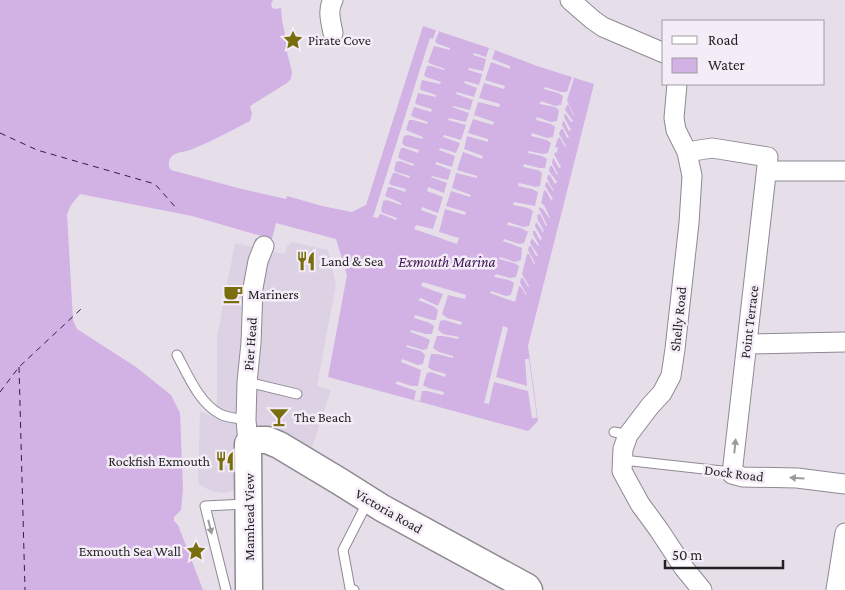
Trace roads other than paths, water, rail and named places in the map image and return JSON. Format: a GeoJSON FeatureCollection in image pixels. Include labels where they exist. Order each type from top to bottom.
{"type":"FeatureCollection","features":[{"type":"Feature","properties":{"kind":"street"},"geometry":{"type":"LineString","coordinates":[[333,0],[330,6],[330,20],[333,33]]}},
{"type":"Feature","properties":{"kind":"street"},"geometry":{"type":"LineString","coordinates":[[570,0],[603,27],[662,52]]}},
{"type":"Feature","properties":{"kind":"street","name":"Shelly Road"},"geometry":{"type":"LineString","coordinates":[[619,467],[623,449],[621,433],[662,393],[671,376],[692,193],[692,176],[687,152],[676,130],[674,118],[677,85]]}},
{"type":"Feature","properties":{"kind":"street"},"geometry":{"type":"LineString","coordinates":[[687,152],[712,148],[768,157],[767,171],[845,171]]}},
{"type":"Feature","properties":{"kind":"street","name":"Point Terrace"},"geometry":{"type":"LineString","coordinates":[[732,474],[767,171]]}},
{"type":"Feature","properties":{"kind":"street","name":"Pier Head"},"geometry":{"type":"LineString","coordinates":[[247,432],[247,382],[253,288],[258,261],[264,246]]}},
{"type":"Feature","properties":{"kind":"street"},"geometry":{"type":"LineString","coordinates":[[747,344],[845,342]]}},
{"type":"Feature","properties":{"kind":"street","name":"Victoria Road"},"geometry":{"type":"LineString","coordinates":[[247,432],[258,440],[267,440],[279,446],[369,500],[527,587],[529,590]]}},
{"type":"Feature","properties":{"kind":"street","name":"Mamhead View"},"geometry":{"type":"LineString","coordinates":[[247,432],[249,590]]}},
{"type":"Feature","properties":{"kind":"street"},"geometry":{"type":"LineString","coordinates":[[619,467],[640,504],[684,568],[702,590]]}},
{"type":"Feature","properties":{"kind":"street","name":"Dock Road"},"geometry":{"type":"LineString","coordinates":[[732,474],[743,477],[797,478],[845,484]]}},
{"type":"Feature","properties":{"kind":"street"},"geometry":{"type":"LineString","coordinates":[[836,590],[845,533]]}},
{"type":"Feature","properties":{"kind":"lane"},"geometry":{"type":"LineString","coordinates":[[177,355],[207,405],[247,432]]}},
{"type":"Feature","properties":{"kind":"lane"},"geometry":{"type":"LineString","coordinates":[[247,382],[296,394]]}},
{"type":"Feature","properties":{"kind":"lane","name":"Dock Road"},"geometry":{"type":"LineString","coordinates":[[619,467],[722,471],[732,474]]}},
{"type":"Feature","properties":{"kind":"lane"},"geometry":{"type":"LineString","coordinates":[[354,590],[350,588],[344,550],[369,500]]}},
{"type":"Feature","properties":{"kind":"lane"},"geometry":{"type":"LineString","coordinates":[[226,590],[205,506],[249,504]]}},
{"type":"Feature","properties":{"kind":"water","name":"Exmouth Marina"},"geometry":{"type":"Polygon","coordinates":[[[0,0],[273,0],[272,8],[281,8],[287,52],[292,72],[291,79],[250,106],[252,114],[250,121],[205,144],[172,156],[169,167],[171,170],[238,188],[286,199],[287,196],[352,212],[366,205],[423,26],[594,84],[528,346],[538,421],[528,431],[328,377],[347,275],[336,239],[276,223],[272,239],[192,216],[80,194],[71,205],[67,214],[73,320],[77,329],[136,367],[171,395],[180,413],[183,489],[181,510],[174,517],[174,521],[178,525],[203,590],[0,590],[0,0]]]}},
{"type":"Feature","properties":{"kind":"place","name":"Pirate Cove"},"geometry":{"type":"Point","coordinates":[293,40]}},
{"type":"Feature","properties":{"kind":"place","name":"Land & Sea"},"geometry":{"type":"Point","coordinates":[306,261]}},
{"type":"Feature","properties":{"kind":"place","name":"Mariners"},"geometry":{"type":"Point","coordinates":[233,294]}},
{"type":"Feature","properties":{"kind":"place","name":"The Beach"},"geometry":{"type":"Point","coordinates":[279,417]}},
{"type":"Feature","properties":{"kind":"place","name":"Rockfish Exmouth"},"geometry":{"type":"Point","coordinates":[225,461]}},
{"type":"Feature","properties":{"kind":"place","name":"Exmouth Sea Wall"},"geometry":{"type":"Point","coordinates":[196,551]}}]}
